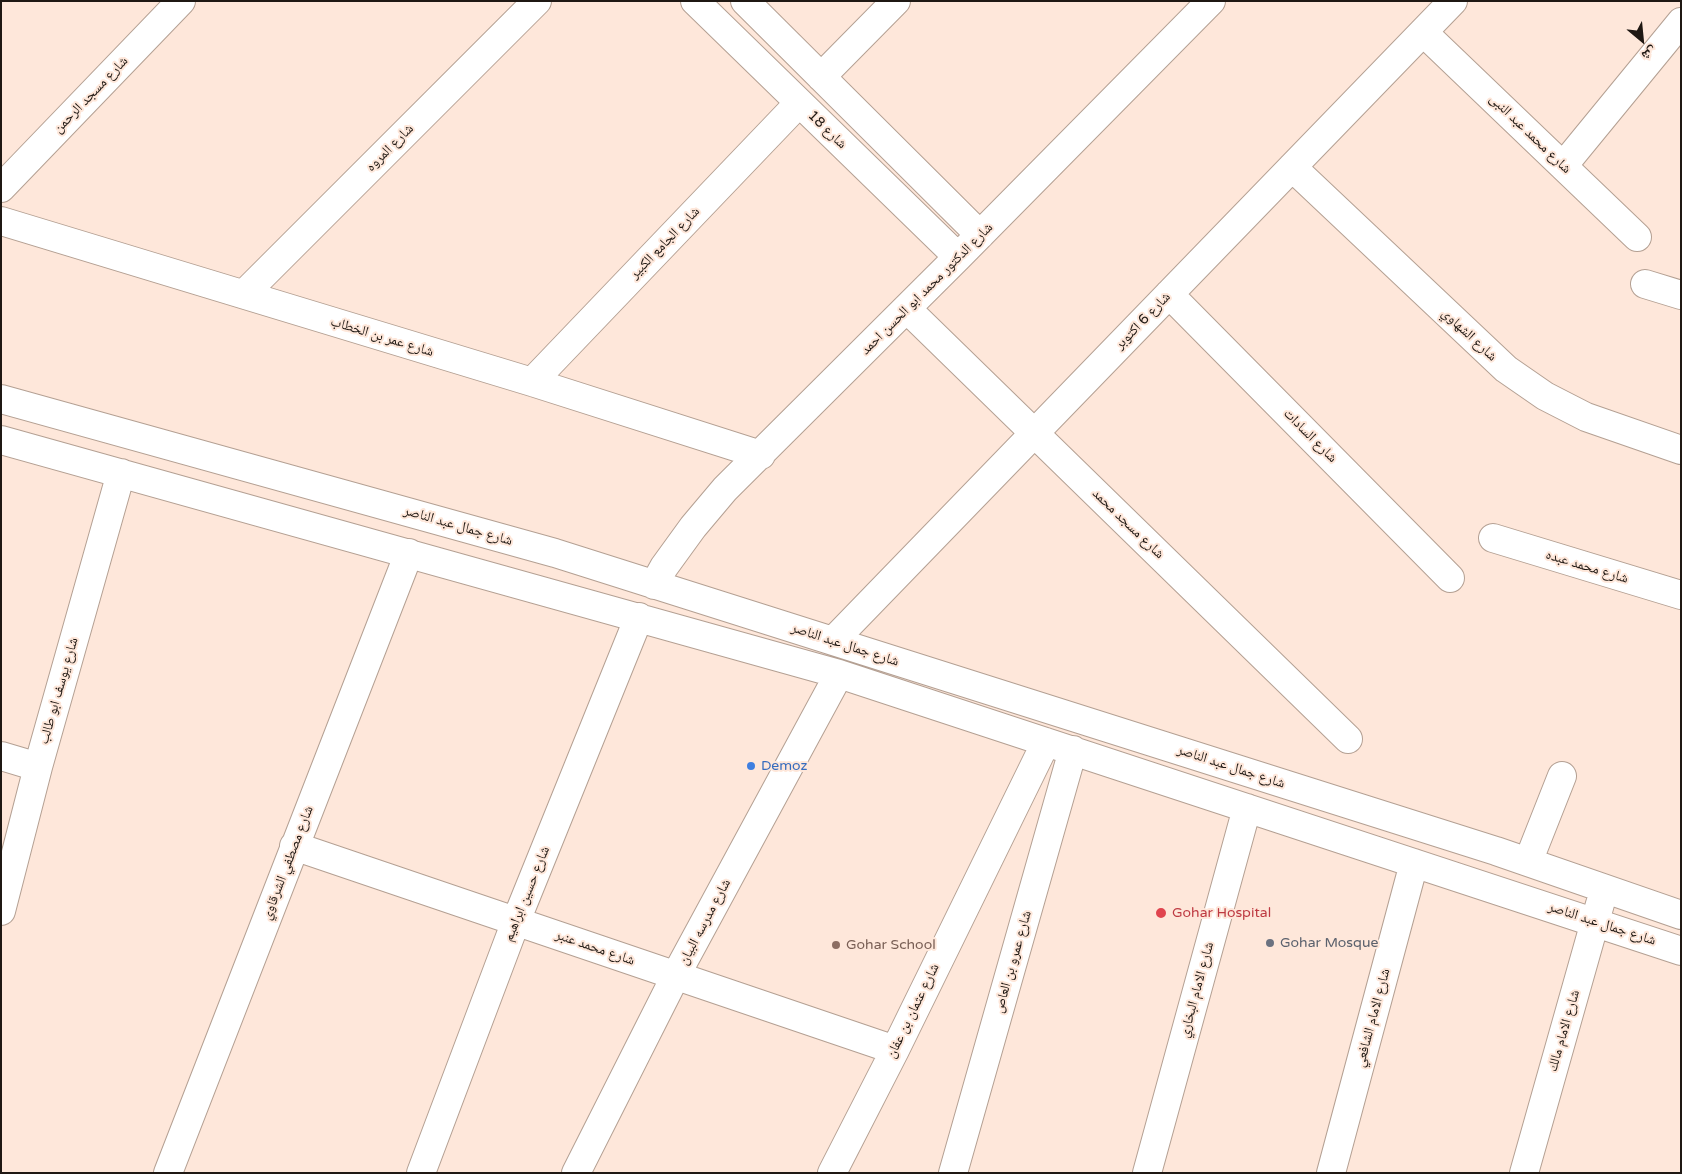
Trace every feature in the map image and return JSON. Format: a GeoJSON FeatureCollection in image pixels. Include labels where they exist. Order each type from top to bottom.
{"type":"FeatureCollection","features":[{"type":"Feature","properties":{"kind":"street","name":"شارع مسجد الرحمن"},"geometry":{"type":"LineString","coordinates":[[1,188],[181,1]]}},
{"type":"Feature","properties":{"kind":"street","name":"شارع المروه"},"geometry":{"type":"LineString","coordinates":[[244,294],[537,1]]}},
{"type":"Feature","properties":{"kind":"street","name":"شارع 18"},"geometry":{"type":"LineString","coordinates":[[695,1],[958,257]]}},
{"type":"Feature","properties":{"kind":"street"},"geometry":{"type":"LineString","coordinates":[[745,1],[980,235]]}},
{"type":"Feature","properties":{"kind":"street"},"geometry":{"type":"LineString","coordinates":[[821,77],[896,1]]}},
{"type":"Feature","properties":{"kind":"street","name":"شارع الدكتور محمد ابو الحسن احمد"},"geometry":{"type":"LineString","coordinates":[[654,585],[664,567],[693,527],[725,489],[907,309],[1211,1]]}},
{"type":"Feature","properties":{"kind":"street","name":"شارع 6 اكتوبر"},"geometry":{"type":"LineString","coordinates":[[833,641],[1453,1]]}},
{"type":"Feature","properties":{"kind":"street"},"geometry":{"type":"LineString","coordinates":[[1564,166],[1681,22]]}},
{"type":"Feature","properties":{"kind":"street","name":"شارع محمد عبد النبى"},"geometry":{"type":"LineString","coordinates":[[1423,32],[1638,237]]}},
{"type":"Feature","properties":{"kind":"street","name":"شارع الجامع الكبير"},"geometry":{"type":"LineString","coordinates":[[532,382],[799,103]]}},
{"type":"Feature","properties":{"kind":"street","name":"شارع الشهاوي"},"geometry":{"type":"LineString","coordinates":[[1292,168],[1506,369],[1545,396],[1586,417],[1681,450]]}},
{"type":"Feature","properties":{"kind":"street","name":"شارع عمر بن الخطاب"},"geometry":{"type":"LineString","coordinates":[[1,221],[532,382],[761,455]]}},
{"type":"Feature","properties":{"kind":"street"},"geometry":{"type":"LineString","coordinates":[[1645,284],[1681,295]]}},
{"type":"Feature","properties":{"kind":"street","name":"شارع السادات"},"geometry":{"type":"LineString","coordinates":[[1169,294],[1450,578]]}},
{"type":"Feature","properties":{"kind":"street","name":"شارع مسجد محمد"},"geometry":{"type":"LineString","coordinates":[[907,309],[1348,739]]}},
{"type":"Feature","properties":{"kind":"street","name":"شارع جمال عبد الناصر"},"geometry":{"type":"LineString","coordinates":[[1,399],[555,553],[1528,862],[1681,915]]}},
{"type":"Feature","properties":{"kind":"street","name":"شارع جمال عبد الناصر"},"geometry":{"type":"LineString","coordinates":[[1,440],[839,674],[1681,950]]}},
{"type":"Feature","properties":{"kind":"street","name":"شارع يوسف ابو طالب"},"geometry":{"type":"LineString","coordinates":[[1,911],[38,767],[121,473]]}},
{"type":"Feature","properties":{"kind":"street","name":"شارع محمد عبده"},"geometry":{"type":"LineString","coordinates":[[1493,538],[1681,595]]}},
{"type":"Feature","properties":{"kind":"street","name":"شارع مصطفي الشرقاوي"},"geometry":{"type":"LineString","coordinates":[[168,1173],[409,553]]}},
{"type":"Feature","properties":{"kind":"street","name":"شارع حسين ابراهيم"},"geometry":{"type":"LineString","coordinates":[[421,1173],[516,921],[638,617]]}},
{"type":"Feature","properties":{"kind":"street","name":"شارع مدرسه البيان"},"geometry":{"type":"LineString","coordinates":[[576,1173],[676,975],[839,674]]}},
{"type":"Feature","properties":{"kind":"street","name":"شارع عثمان بن عفان"},"geometry":{"type":"LineString","coordinates":[[832,1173],[895,1050],[1046,742]]}},
{"type":"Feature","properties":{"kind":"street","name":"شارع عمرو بن العاص"},"geometry":{"type":"LineString","coordinates":[[953,1173],[1073,750]]}},
{"type":"Feature","properties":{"kind":"street"},"geometry":{"type":"LineString","coordinates":[[1,756],[38,767]]}},
{"type":"Feature","properties":{"kind":"street"},"geometry":{"type":"LineString","coordinates":[[1528,862],[1562,776]]}},
{"type":"Feature","properties":{"kind":"street","name":"شارع الامام البخاري"},"geometry":{"type":"LineString","coordinates":[[1147,1173],[1247,808]]}},
{"type":"Feature","properties":{"kind":"street","name":"شارع محمد عنبر"},"geometry":{"type":"LineString","coordinates":[[294,846],[895,1050]]}},
{"type":"Feature","properties":{"kind":"street","name":"شارع الامام الشافعي"},"geometry":{"type":"LineString","coordinates":[[1331,1173],[1414,863]]}},
{"type":"Feature","properties":{"kind":"street","name":"شارع الامام مالك"},"geometry":{"type":"LineString","coordinates":[[1524,1173],[1604,888]]}},
{"type":"Feature","properties":{"kind":"place","name":"Demoz"},"geometry":{"type":"Point","coordinates":[751,766]}},
{"type":"Feature","properties":{"kind":"place","name":"Gohar Hospital"},"geometry":{"type":"Point","coordinates":[1161,913]}},
{"type":"Feature","properties":{"kind":"place","name":"Gohar Mosque"},"geometry":{"type":"Point","coordinates":[1270,943]}},
{"type":"Feature","properties":{"kind":"place","name":"Gohar School"},"geometry":{"type":"Point","coordinates":[836,945]}}]}
